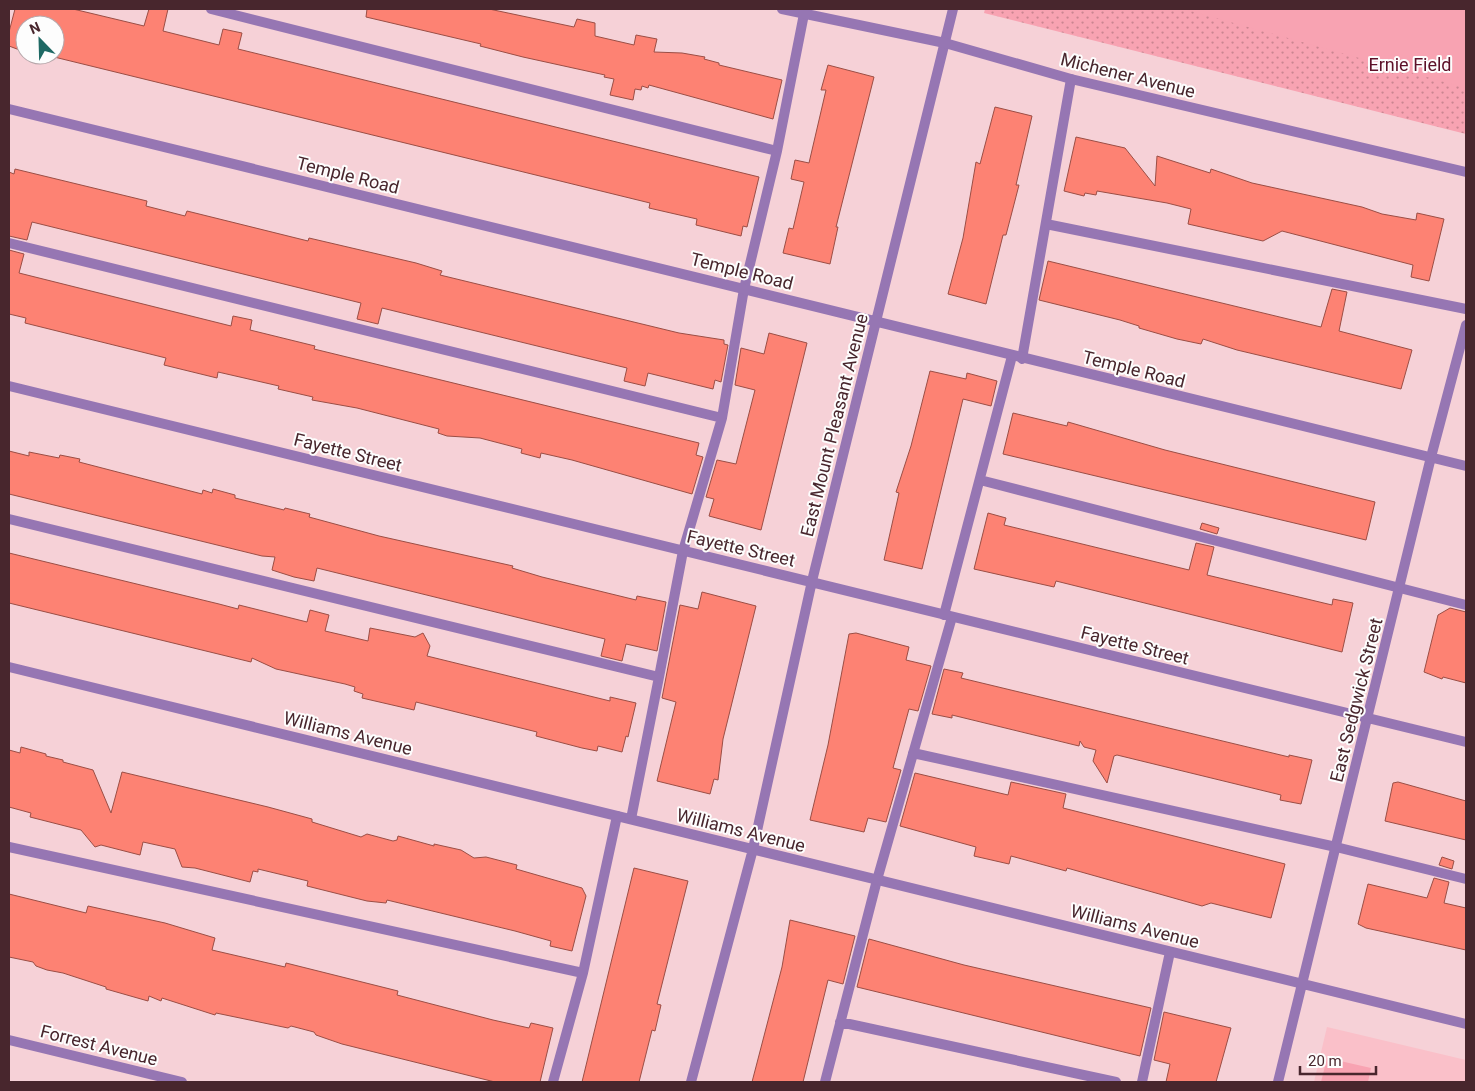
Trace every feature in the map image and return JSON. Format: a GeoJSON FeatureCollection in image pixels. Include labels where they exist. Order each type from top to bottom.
{"type":"FeatureCollection","features":[{"type":"Feature","properties":{"kind":"street"},"geometry":{"type":"LineString","coordinates":[[211,9],[777,151]]}},
{"type":"Feature","properties":{"kind":"street","name":"Michener Avenue"},"geometry":{"type":"LineString","coordinates":[[782,9],[945,43],[1071,79],[1466,172]]}},
{"type":"Feature","properties":{"kind":"street","name":"East Mount Pleasant Avenue"},"geometry":{"type":"LineString","coordinates":[[691,1082],[753,850],[812,581],[953,9]]}},
{"type":"Feature","properties":{"kind":"street"},"geometry":{"type":"LineString","coordinates":[[631,819],[683,552],[722,418],[744,289],[777,151],[804,14]]}},
{"type":"Feature","properties":{"kind":"street"},"geometry":{"type":"LineString","coordinates":[[824,1082],[877,880],[914,753],[980,480],[1017,358],[1046,224],[1071,79]]}},
{"type":"Feature","properties":{"kind":"street","name":"Temple Road"},"geometry":{"type":"LineString","coordinates":[[9,108],[1017,358],[1466,466]]}},
{"type":"Feature","properties":{"kind":"street"},"geometry":{"type":"LineString","coordinates":[[1046,224],[1466,309]]}},
{"type":"Feature","properties":{"kind":"street"},"geometry":{"type":"LineString","coordinates":[[9,243],[722,418]]}},
{"type":"Feature","properties":{"kind":"street","name":"East Sedgwick Street"},"geometry":{"type":"LineString","coordinates":[[1278,1082],[1367,718],[1466,327]]}},
{"type":"Feature","properties":{"kind":"street","name":"Fayette Street"},"geometry":{"type":"LineString","coordinates":[[9,386],[1466,742]]}},
{"type":"Feature","properties":{"kind":"street"},"geometry":{"type":"LineString","coordinates":[[980,480],[1466,605]]}},
{"type":"Feature","properties":{"kind":"street"},"geometry":{"type":"LineString","coordinates":[[9,519],[660,677]]}},
{"type":"Feature","properties":{"kind":"street","name":"Williams Avenue"},"geometry":{"type":"LineString","coordinates":[[9,668],[1466,1024]]}},
{"type":"Feature","properties":{"kind":"street"},"geometry":{"type":"LineString","coordinates":[[914,753],[1336,847],[1466,879]]}},
{"type":"Feature","properties":{"kind":"street"},"geometry":{"type":"LineString","coordinates":[[553,1082],[583,973],[617,816]]}},
{"type":"Feature","properties":{"kind":"street"},"geometry":{"type":"LineString","coordinates":[[9,847],[583,973]]}},
{"type":"Feature","properties":{"kind":"street"},"geometry":{"type":"LineString","coordinates":[[1142,1082],[1170,952]]}},
{"type":"Feature","properties":{"kind":"street"},"geometry":{"type":"LineString","coordinates":[[840,1022],[1116,1082]]}},
{"type":"Feature","properties":{"kind":"street","name":"Forrest Avenue"},"geometry":{"type":"LineString","coordinates":[[9,1040],[182,1082]]}},
{"type":"Feature","properties":{"kind":"shaded area"},"geometry":{"type":"Polygon","coordinates":[[[1327,1027],[1466,1060],[1466,1082],[1314,1082],[1327,1027]]]}},
{"type":"Feature","properties":{"kind":"green space","name":"Ernie Field"},"geometry":{"type":"Polygon","coordinates":[[[985,9],[1466,9],[1466,134],[984,13],[985,9]]]}},
{"type":"Feature","properties":{"kind":"green space"},"geometry":{"type":"Polygon","coordinates":[[[1184,9],[1466,9],[1466,88],[1184,9]]]}},
{"type":"Feature","properties":{"kind":"green space"},"geometry":{"type":"Polygon","coordinates":[[[1327,1058],[1371,1068],[1368,1082],[1321,1082],[1327,1058]]]}},
{"type":"Feature","properties":{"kind":"building"},"geometry":{"type":"Polygon","coordinates":[[[15,9],[73,9],[144,26],[149,9],[168,9],[163,31],[219,45],[223,29],[242,33],[238,49],[759,177],[747,227],[743,226],[741,236],[696,225],[697,219],[649,208],[650,203],[65,60],[65,15],[15,15],[15,48],[9,46],[9,32],[15,9]]]}},
{"type":"Feature","properties":{"kind":"building"},"geometry":{"type":"Polygon","coordinates":[[[367,9],[489,9],[574,27],[577,19],[595,23],[595,36],[634,45],[636,35],[657,39],[654,52],[682,53],[705,57],[704,59],[719,63],[719,65],[782,80],[773,119],[649,85],[648,88],[642,86],[641,90],[635,89],[633,100],[610,95],[614,79],[604,77],[605,75],[523,57],[480,46],[481,44],[366,17],[367,9]]]}},
{"type":"Feature","properties":{"kind":"building"},"geometry":{"type":"Polygon","coordinates":[[[828,65],[874,77],[836,227],[838,227],[830,264],[783,253],[789,228],[793,229],[804,182],[791,179],[795,160],[809,163],[826,90],[821,90],[828,65]]]}},
{"type":"Feature","properties":{"kind":"building"},"geometry":{"type":"Polygon","coordinates":[[[995,107],[1032,116],[1016,185],[1019,185],[1006,235],[1003,235],[986,304],[948,294],[963,238],[976,162],[980,164],[995,107]]]}},
{"type":"Feature","properties":{"kind":"building"},"geometry":{"type":"Polygon","coordinates":[[[1076,137],[1125,148],[1155,186],[1157,156],[1210,173],[1211,169],[1252,183],[1362,207],[1382,214],[1416,220],[1417,213],[1444,219],[1429,281],[1411,277],[1413,265],[1282,231],[1263,241],[1188,224],[1191,209],[1097,191],[1096,195],[1085,193],[1084,196],[1064,191],[1076,137]]]}},
{"type":"Feature","properties":{"kind":"building"},"geometry":{"type":"Polygon","coordinates":[[[15,169],[147,201],[146,206],[185,216],[187,211],[308,241],[309,238],[416,263],[442,271],[440,275],[679,333],[724,340],[724,344],[728,345],[721,382],[715,380],[713,389],[648,373],[645,386],[624,381],[627,368],[382,308],[378,324],[357,319],[361,303],[32,222],[27,240],[9,236],[9,172],[14,174],[15,169]]]}},
{"type":"Feature","properties":{"kind":"building"},"geometry":{"type":"Polygon","coordinates":[[[9,250],[24,254],[19,273],[231,326],[233,316],[252,320],[250,330],[315,346],[314,349],[699,443],[696,455],[703,457],[692,494],[572,460],[541,453],[540,458],[521,453],[522,449],[480,438],[447,436],[438,433],[439,429],[357,408],[312,400],[313,397],[278,389],[279,386],[218,372],[217,378],[164,365],[166,358],[25,323],[26,318],[9,314],[9,250]]]}},
{"type":"Feature","properties":{"kind":"building"},"geometry":{"type":"Polygon","coordinates":[[[1048,261],[1321,327],[1332,289],[1347,292],[1339,331],[1412,350],[1401,389],[1237,350],[1203,339],[1201,344],[1177,339],[1139,328],[1139,326],[1120,320],[1039,300],[1048,261]]]}},
{"type":"Feature","properties":{"kind":"building"},"geometry":{"type":"Polygon","coordinates":[[[769,333],[807,343],[761,530],[709,516],[714,499],[706,497],[717,460],[736,464],[755,390],[735,385],[741,348],[764,354],[769,333]]]}},
{"type":"Feature","properties":{"kind":"building"},"geometry":{"type":"Polygon","coordinates":[[[930,371],[966,379],[967,373],[997,381],[991,406],[963,399],[922,569],[884,560],[899,493],[896,492],[911,446],[930,371]]]}},
{"type":"Feature","properties":{"kind":"building"},"geometry":{"type":"Polygon","coordinates":[[[1013,413],[1067,426],[1068,422],[1165,450],[1375,502],[1366,540],[1003,454],[1013,413]]]}},
{"type":"Feature","properties":{"kind":"building"},"geometry":{"type":"Polygon","coordinates":[[[9,451],[29,456],[29,452],[59,458],[60,455],[80,459],[79,462],[202,494],[203,490],[212,493],[213,489],[235,495],[235,498],[284,510],[285,508],[310,514],[309,517],[379,536],[513,566],[512,568],[542,577],[636,600],[637,596],[666,602],[657,651],[626,644],[622,661],[601,656],[605,639],[317,568],[314,581],[294,577],[272,570],[275,557],[262,556],[9,494],[9,451]]]}},
{"type":"Feature","properties":{"kind":"building"},"geometry":{"type":"Polygon","coordinates":[[[988,513],[1006,518],[1004,525],[1189,570],[1196,543],[1214,547],[1207,575],[1332,605],[1333,599],[1353,603],[1342,652],[1056,581],[1054,587],[974,569],[988,513]]]}},
{"type":"Feature","properties":{"kind":"building"},"geometry":{"type":"Polygon","coordinates":[[[1202,523],[1219,528],[1217,534],[1200,529],[1202,523]]]}},
{"type":"Feature","properties":{"kind":"building"},"geometry":{"type":"Polygon","coordinates":[[[9,553],[238,609],[239,605],[307,622],[310,610],[329,615],[325,631],[368,641],[370,628],[415,637],[423,633],[430,646],[427,656],[610,701],[610,697],[636,703],[628,737],[626,736],[622,752],[598,746],[597,751],[582,748],[536,736],[537,732],[416,702],[414,710],[362,698],[363,694],[354,691],[355,687],[276,669],[252,658],[251,662],[9,603],[9,553]]]}},
{"type":"Feature","properties":{"kind":"building"},"geometry":{"type":"Polygon","coordinates":[[[702,592],[756,606],[723,739],[718,780],[714,779],[710,794],[657,781],[676,702],[662,698],[680,605],[698,609],[702,592]]]}},
{"type":"Feature","properties":{"kind":"building"},"geometry":{"type":"Polygon","coordinates":[[[1450,608],[1466,612],[1466,683],[1443,677],[1442,679],[1424,672],[1438,615],[1450,608]]]}},
{"type":"Feature","properties":{"kind":"building"},"geometry":{"type":"Polygon","coordinates":[[[856,633],[909,647],[906,660],[931,666],[918,711],[909,709],[893,768],[901,770],[886,822],[868,818],[864,832],[810,820],[828,745],[849,634],[856,633]]]}},
{"type":"Feature","properties":{"kind":"building"},"geometry":{"type":"Polygon","coordinates":[[[944,669],[963,673],[961,678],[1289,757],[1289,755],[1312,760],[1301,804],[1280,800],[1281,795],[1117,755],[1114,756],[1107,783],[1093,761],[1096,750],[1084,747],[1080,741],[1079,746],[952,715],[952,718],[932,714],[944,669]]]}},
{"type":"Feature","properties":{"kind":"building"},"geometry":{"type":"Polygon","coordinates":[[[21,747],[63,760],[63,762],[93,770],[111,813],[122,772],[268,807],[312,819],[312,822],[361,837],[367,834],[393,841],[397,840],[398,836],[434,846],[434,844],[461,850],[474,858],[486,857],[517,865],[516,869],[582,888],[586,896],[572,951],[550,946],[551,941],[515,931],[387,900],[386,903],[367,901],[307,886],[308,881],[258,869],[258,872],[253,871],[250,882],[195,868],[182,867],[175,849],[143,842],[140,855],[101,845],[95,847],[81,830],[30,817],[31,813],[9,807],[9,750],[20,753],[21,747]]]}},
{"type":"Feature","properties":{"kind":"building"},"geometry":{"type":"Polygon","coordinates":[[[915,773],[1008,795],[1011,782],[1066,794],[1063,808],[1285,864],[1271,918],[1211,903],[1202,906],[1067,868],[1066,871],[1011,856],[1009,864],[974,856],[976,847],[900,826],[915,773]]]}},
{"type":"Feature","properties":{"kind":"building"},"geometry":{"type":"Polygon","coordinates":[[[1398,782],[1466,801],[1466,840],[1385,821],[1393,783],[1398,782]]]}},
{"type":"Feature","properties":{"kind":"building"},"geometry":{"type":"Polygon","coordinates":[[[1442,857],[1454,861],[1452,869],[1439,865],[1442,857]]]}},
{"type":"Feature","properties":{"kind":"building"},"geometry":{"type":"Polygon","coordinates":[[[634,868],[688,881],[657,1004],[661,1005],[655,1031],[652,1030],[639,1082],[582,1082],[634,868]]]}},
{"type":"Feature","properties":{"kind":"building"},"geometry":{"type":"Polygon","coordinates":[[[1434,878],[1449,882],[1444,903],[1466,908],[1466,950],[1366,928],[1358,924],[1368,884],[1427,898],[1434,878]]]}},
{"type":"Feature","properties":{"kind":"building"},"geometry":{"type":"Polygon","coordinates":[[[9,894],[86,913],[88,906],[165,923],[215,938],[212,950],[285,967],[286,963],[398,991],[397,995],[493,1020],[529,1028],[531,1023],[553,1028],[540,1082],[495,1082],[342,1044],[316,1035],[314,1032],[291,1026],[288,1028],[216,1013],[215,1015],[162,998],[161,1001],[149,996],[148,1001],[106,989],[106,987],[63,973],[47,970],[36,966],[33,962],[9,957],[9,894]]]}},
{"type":"Feature","properties":{"kind":"building"},"geometry":{"type":"Polygon","coordinates":[[[790,920],[855,936],[843,984],[828,980],[803,1082],[752,1082],[782,967],[790,920]]]}},
{"type":"Feature","properties":{"kind":"building"},"geometry":{"type":"Polygon","coordinates":[[[869,939],[964,965],[1151,1008],[1140,1056],[857,987],[869,939]]]}},
{"type":"Feature","properties":{"kind":"building"},"geometry":{"type":"Polygon","coordinates":[[[1164,1012],[1231,1028],[1216,1082],[1166,1082],[1170,1064],[1154,1060],[1164,1012]]]}}]}
